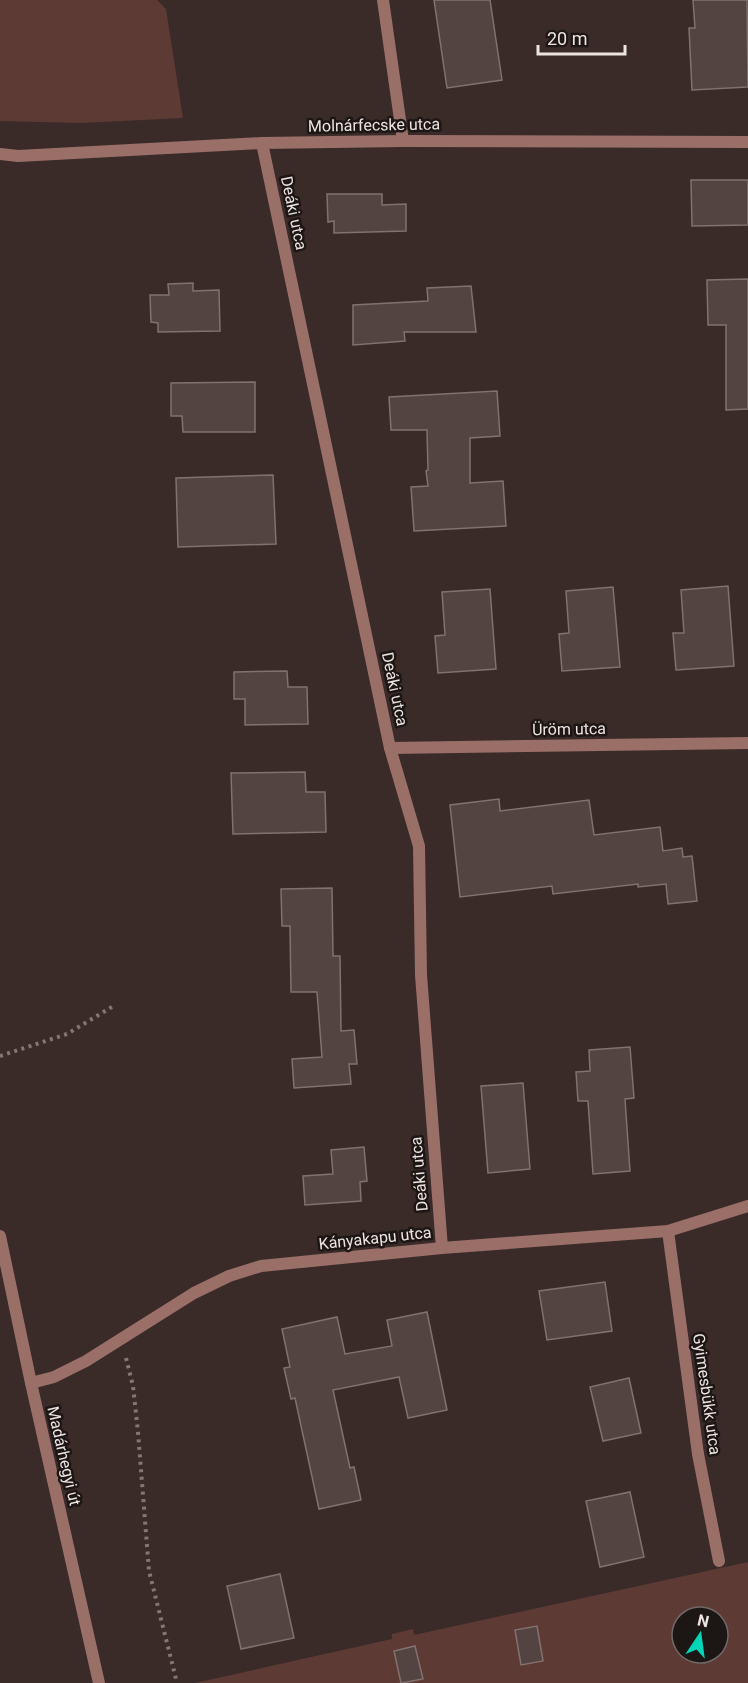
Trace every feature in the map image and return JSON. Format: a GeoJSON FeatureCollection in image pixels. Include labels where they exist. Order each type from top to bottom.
{"type":"FeatureCollection","features":[{"type":"Feature","properties":{"kind":"street"},"geometry":{"type":"LineString","coordinates":[[383,0],[403,141]]}},
{"type":"Feature","properties":{"kind":"street","name":"Molnárfecske utca"},"geometry":{"type":"LineString","coordinates":[[0,154],[18,156],[262,143],[748,142]]}},
{"type":"Feature","properties":{"kind":"street","name":"Deáki utca"},"geometry":{"type":"LineString","coordinates":[[262,143],[390,748],[419,846],[421,975],[442,1248]]}},
{"type":"Feature","properties":{"kind":"street","name":"Üröm utca"},"geometry":{"type":"LineString","coordinates":[[390,748],[748,743]]}},
{"type":"Feature","properties":{"kind":"street","name":"Kányakapu utca"},"geometry":{"type":"LineString","coordinates":[[31,1383],[64,1372],[122,1340],[194,1293],[229,1276],[261,1266],[442,1248],[668,1231],[748,1206]]}},
{"type":"Feature","properties":{"kind":"street","name":"Gyimesbükk utca"},"geometry":{"type":"LineString","coordinates":[[668,1231],[698,1454],[719,1561]]}},
{"type":"Feature","properties":{"kind":"street","name":"Madárhegyi út"},"geometry":{"type":"LineString","coordinates":[[0,1236],[99,1683]]}},
{"type":"Feature","properties":{"kind":"path"},"geometry":{"type":"LineString","coordinates":[[0,1056],[67,1034],[115,1005]]}},
{"type":"Feature","properties":{"kind":"path"},"geometry":{"type":"LineString","coordinates":[[122,1340],[133,1386],[149,1571],[177,1683]]}},
{"type":"Feature","properties":{"kind":"shaded area"},"geometry":{"type":"Polygon","coordinates":[[[0,0],[157,0],[166,9],[183,118],[81,123],[0,121],[0,0]]]}},
{"type":"Feature","properties":{"kind":"shaded area"},"geometry":{"type":"Polygon","coordinates":[[[748,1562],[748,1683],[195,1683],[392,1639],[392,1634],[413,1629],[414,1635],[748,1562]]]}},
{"type":"Feature","properties":{"kind":"building"},"geometry":{"type":"Polygon","coordinates":[[[434,0],[490,0],[502,80],[447,88],[434,0]]]}},
{"type":"Feature","properties":{"kind":"building"},"geometry":{"type":"Polygon","coordinates":[[[693,0],[747,0],[748,87],[692,90],[689,28],[695,28],[693,0]]]}},
{"type":"Feature","properties":{"kind":"building"},"geometry":{"type":"Polygon","coordinates":[[[691,180],[748,180],[748,225],[692,226],[691,180]]]}},
{"type":"Feature","properties":{"kind":"building"},"geometry":{"type":"Polygon","coordinates":[[[327,194],[382,194],[382,205],[406,204],[406,231],[334,233],[334,221],[328,222],[327,194]]]}},
{"type":"Feature","properties":{"kind":"building"},"geometry":{"type":"Polygon","coordinates":[[[748,279],[748,409],[726,410],[726,325],[708,325],[707,280],[748,279]]]}},
{"type":"Feature","properties":{"kind":"building"},"geometry":{"type":"Polygon","coordinates":[[[193,283],[193,291],[219,290],[220,331],[158,332],[158,323],[151,322],[150,295],[169,295],[168,284],[193,283]]]}},
{"type":"Feature","properties":{"kind":"building"},"geometry":{"type":"Polygon","coordinates":[[[471,286],[476,332],[404,332],[405,341],[353,345],[353,305],[428,301],[427,288],[471,286]]]}},
{"type":"Feature","properties":{"kind":"building"},"geometry":{"type":"Polygon","coordinates":[[[255,382],[255,432],[183,432],[182,416],[171,416],[171,383],[255,382]]]}},
{"type":"Feature","properties":{"kind":"building"},"geometry":{"type":"Polygon","coordinates":[[[497,391],[500,436],[470,438],[470,483],[503,481],[506,526],[414,531],[411,487],[428,486],[427,430],[391,430],[389,397],[497,391]]]}},
{"type":"Feature","properties":{"kind":"building"},"geometry":{"type":"Polygon","coordinates":[[[273,475],[276,544],[178,547],[176,478],[273,475]]]}},
{"type":"Feature","properties":{"kind":"building"},"geometry":{"type":"Polygon","coordinates":[[[728,586],[734,666],[676,670],[673,633],[684,633],[681,590],[728,586]]]}},
{"type":"Feature","properties":{"kind":"building"},"geometry":{"type":"Polygon","coordinates":[[[613,587],[620,667],[562,671],[559,634],[569,633],[566,591],[613,587]]]}},
{"type":"Feature","properties":{"kind":"building"},"geometry":{"type":"Polygon","coordinates":[[[490,589],[496,669],[438,673],[435,636],[445,635],[442,592],[490,589]]]}},
{"type":"Feature","properties":{"kind":"building"},"geometry":{"type":"Polygon","coordinates":[[[287,671],[288,687],[307,687],[308,724],[245,725],[245,699],[234,699],[234,672],[287,671]]]}},
{"type":"Feature","properties":{"kind":"building"},"geometry":{"type":"Polygon","coordinates":[[[305,772],[306,792],[325,792],[326,832],[233,834],[231,773],[305,772]]]}},
{"type":"Feature","properties":{"kind":"building"},"geometry":{"type":"Polygon","coordinates":[[[499,799],[500,811],[589,800],[594,835],[660,827],[663,851],[682,848],[683,857],[692,856],[697,901],[668,904],[666,884],[638,887],[638,884],[553,894],[552,886],[460,897],[450,805],[499,799]]]}},
{"type":"Feature","properties":{"kind":"building"},"geometry":{"type":"Polygon","coordinates":[[[332,888],[333,956],[340,956],[341,1031],[354,1030],[357,1064],[349,1064],[351,1084],[294,1088],[292,1059],[322,1057],[317,992],[291,992],[290,926],[282,926],[281,889],[332,888]]]}},
{"type":"Feature","properties":{"kind":"building"},"geometry":{"type":"Polygon","coordinates":[[[630,1047],[634,1098],[625,1099],[630,1171],[593,1174],[588,1101],[578,1101],[576,1072],[590,1071],[589,1050],[630,1047]]]}},
{"type":"Feature","properties":{"kind":"building"},"geometry":{"type":"Polygon","coordinates":[[[523,1083],[530,1169],[488,1173],[481,1086],[523,1083]]]}},
{"type":"Feature","properties":{"kind":"building"},"geometry":{"type":"Polygon","coordinates":[[[364,1147],[367,1181],[360,1182],[361,1201],[305,1205],[303,1176],[333,1174],[331,1150],[364,1147]]]}},
{"type":"Feature","properties":{"kind":"building"},"geometry":{"type":"Polygon","coordinates":[[[605,1282],[612,1331],[547,1340],[539,1291],[605,1282]]]}},
{"type":"Feature","properties":{"kind":"building"},"geometry":{"type":"Polygon","coordinates":[[[427,1312],[447,1410],[408,1418],[399,1377],[333,1390],[350,1468],[354,1467],[361,1500],[319,1509],[295,1398],[291,1399],[284,1368],[290,1367],[282,1329],[337,1317],[345,1354],[392,1346],[387,1320],[427,1312]]]}},
{"type":"Feature","properties":{"kind":"building"},"geometry":{"type":"Polygon","coordinates":[[[629,1378],[641,1433],[603,1441],[590,1387],[629,1378]]]}},
{"type":"Feature","properties":{"kind":"building"},"geometry":{"type":"Polygon","coordinates":[[[630,1492],[644,1557],[600,1567],[586,1501],[630,1492]]]}},
{"type":"Feature","properties":{"kind":"building"},"geometry":{"type":"Polygon","coordinates":[[[280,1574],[294,1638],[241,1649],[227,1586],[280,1574]]]}},
{"type":"Feature","properties":{"kind":"building"},"geometry":{"type":"Polygon","coordinates":[[[537,1626],[543,1661],[521,1665],[515,1630],[537,1626]]]}},
{"type":"Feature","properties":{"kind":"building"},"geometry":{"type":"Polygon","coordinates":[[[415,1646],[423,1679],[401,1683],[394,1651],[415,1646]]]}}]}
